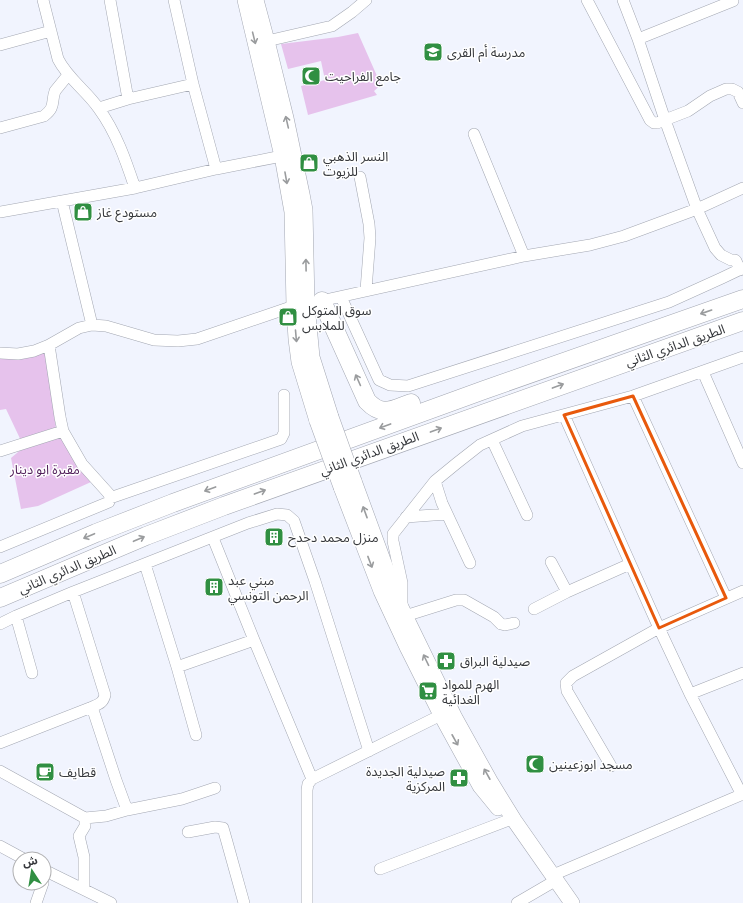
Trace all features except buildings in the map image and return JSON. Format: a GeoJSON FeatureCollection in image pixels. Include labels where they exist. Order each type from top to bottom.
{"type":"FeatureCollection","features":[{"type":"Feature","properties":{"kind":"highway","name":"الطريق الدائري الثاني"},"geometry":{"type":"LineString","coordinates":[[0,574],[96,533],[173,503],[743,299]]}},
{"type":"Feature","properties":{"kind":"highway"},"geometry":{"type":"LineString","coordinates":[[307,304],[367,401],[376,409],[382,411],[393,411],[403,406],[466,384],[490,378],[514,380]]}},
{"type":"Feature","properties":{"kind":"highway","name":"الطريق الدائري الثاني"},"geometry":{"type":"LineString","coordinates":[[0,598],[146,536],[224,506],[743,321]]}},
{"type":"Feature","properties":{"kind":"main road"},"geometry":{"type":"LineString","coordinates":[[245,0],[282,156],[307,304],[312,356],[324,419],[387,606],[441,715],[480,786],[512,820]]}},
{"type":"Feature","properties":{"kind":"main road"},"geometry":{"type":"LineString","coordinates":[[256,0],[294,155],[305,210],[307,304]]}},
{"type":"Feature","properties":{"kind":"main road"},"geometry":{"type":"LineString","coordinates":[[347,484],[403,613],[455,718],[512,820],[553,879],[572,903]]}},
{"type":"Feature","properties":{"kind":"main road"},"geometry":{"type":"LineString","coordinates":[[553,879],[567,903]]}},
{"type":"Feature","properties":{"kind":"street"},"geometry":{"type":"LineString","coordinates":[[43,0],[58,59],[68,75],[99,108],[118,143],[135,188]]}},
{"type":"Feature","properties":{"kind":"street"},"geometry":{"type":"LineString","coordinates":[[110,0],[128,99]]}},
{"type":"Feature","properties":{"kind":"street"},"geometry":{"type":"LineString","coordinates":[[174,0],[192,84],[216,169]]}},
{"type":"Feature","properties":{"kind":"street"},"geometry":{"type":"LineString","coordinates":[[349,0],[352,12]]}},
{"type":"Feature","properties":{"kind":"street"},"geometry":{"type":"LineString","coordinates":[[267,41],[332,26],[366,0]]}},
{"type":"Feature","properties":{"kind":"street"},"geometry":{"type":"LineString","coordinates":[[587,0],[650,120],[654,123],[688,111],[710,96],[732,88],[738,92],[743,102]]}},
{"type":"Feature","properties":{"kind":"street"},"geometry":{"type":"LineString","coordinates":[[341,297],[379,380],[390,385],[408,386],[669,302],[741,269],[735,260],[731,260],[721,255],[715,248],[696,209],[638,39],[623,0]]}},
{"type":"Feature","properties":{"kind":"street"},"geometry":{"type":"LineString","coordinates":[[638,39],[733,1]]}},
{"type":"Feature","properties":{"kind":"street"},"geometry":{"type":"LineString","coordinates":[[0,44],[51,31]]}},
{"type":"Feature","properties":{"kind":"street"},"geometry":{"type":"LineString","coordinates":[[0,128],[44,116],[48,113],[53,105],[55,91],[68,75]]}},
{"type":"Feature","properties":{"kind":"street"},"geometry":{"type":"LineString","coordinates":[[99,108],[128,99],[192,84]]}},
{"type":"Feature","properties":{"kind":"street"},"geometry":{"type":"LineString","coordinates":[[474,134],[524,256]]}},
{"type":"Feature","properties":{"kind":"street"},"geometry":{"type":"LineString","coordinates":[[0,212],[135,188],[216,169],[282,156]]}},
{"type":"Feature","properties":{"kind":"street"},"geometry":{"type":"LineString","coordinates":[[360,177],[369,224],[370,238],[366,290]]}},
{"type":"Feature","properties":{"kind":"street"},"geometry":{"type":"LineString","coordinates":[[0,353],[18,354],[34,351],[49,345],[79,328],[92,325],[106,326],[154,340],[178,341],[197,339],[307,304],[524,256],[590,245],[624,236],[696,209],[743,188]]}},
{"type":"Feature","properties":{"kind":"street"},"geometry":{"type":"LineString","coordinates":[[62,201],[92,325]]}},
{"type":"Feature","properties":{"kind":"street"},"geometry":{"type":"LineString","coordinates":[[49,345],[63,431],[82,464],[109,494],[110,498]]}},
{"type":"Feature","properties":{"kind":"street"},"geometry":{"type":"LineString","coordinates":[[514,623],[505,625],[501,624],[494,617],[464,600],[456,600],[403,613],[402,583],[393,541],[393,534],[435,481],[480,445],[522,426],[633,396],[743,357]]}},
{"type":"Feature","properties":{"kind":"street"},"geometry":{"type":"LineString","coordinates":[[703,372],[743,463]]}},
{"type":"Feature","properties":{"kind":"street"},"geometry":{"type":"LineString","coordinates":[[0,547],[108,502],[110,498],[281,439],[284,433],[284,396]]}},
{"type":"Feature","properties":{"kind":"street"},"geometry":{"type":"LineString","coordinates":[[633,396],[726,598]]}},
{"type":"Feature","properties":{"kind":"street"},"geometry":{"type":"LineString","coordinates":[[517,903],[553,879],[742,794],[690,694],[659,628],[564,415]]}},
{"type":"Feature","properties":{"kind":"street"},"geometry":{"type":"LineString","coordinates":[[0,451],[63,431]]}},
{"type":"Feature","properties":{"kind":"street"},"geometry":{"type":"LineString","coordinates":[[492,440],[527,515]]}},
{"type":"Feature","properties":{"kind":"street"},"geometry":{"type":"LineString","coordinates":[[435,481],[442,503],[470,563]]}},
{"type":"Feature","properties":{"kind":"street"},"geometry":{"type":"LineString","coordinates":[[0,624],[73,592],[248,523],[276,514],[287,515],[294,521],[318,589],[369,751]]}},
{"type":"Feature","properties":{"kind":"street"},"geometry":{"type":"LineString","coordinates":[[406,517],[447,514]]}},
{"type":"Feature","properties":{"kind":"street"},"geometry":{"type":"LineString","coordinates":[[213,538],[312,779]]}},
{"type":"Feature","properties":{"kind":"street"},"geometry":{"type":"LineString","coordinates":[[551,562],[567,592]]}},
{"type":"Feature","properties":{"kind":"street"},"geometry":{"type":"LineString","coordinates":[[145,564],[196,735]]}},
{"type":"Feature","properties":{"kind":"street"},"geometry":{"type":"LineString","coordinates":[[534,609],[567,592],[630,564]]}},
{"type":"Feature","properties":{"kind":"street"},"geometry":{"type":"LineString","coordinates":[[611,766],[567,691],[566,683],[573,676],[659,628],[743,591]]}},
{"type":"Feature","properties":{"kind":"street"},"geometry":{"type":"LineString","coordinates":[[0,743],[92,707],[99,704],[103,700],[105,695],[73,592]]}},
{"type":"Feature","properties":{"kind":"street"},"geometry":{"type":"LineString","coordinates":[[16,616],[32,673]]}},
{"type":"Feature","properties":{"kind":"street"},"geometry":{"type":"LineString","coordinates":[[176,667],[254,640]]}},
{"type":"Feature","properties":{"kind":"street"},"geometry":{"type":"LineString","coordinates":[[690,694],[743,673]]}},
{"type":"Feature","properties":{"kind":"street"},"geometry":{"type":"LineString","coordinates":[[92,707],[127,810]]}},
{"type":"Feature","properties":{"kind":"street"},"geometry":{"type":"LineString","coordinates":[[307,903],[308,784],[312,779],[441,715]]}},
{"type":"Feature","properties":{"kind":"street"},"geometry":{"type":"LineString","coordinates":[[0,771],[85,818],[106,816],[127,810],[182,799],[215,788]]}},
{"type":"Feature","properties":{"kind":"street"},"geometry":{"type":"LineString","coordinates":[[84,889],[84,857],[79,836],[85,826],[85,818]]}},
{"type":"Feature","properties":{"kind":"street"},"geometry":{"type":"LineString","coordinates":[[380,869],[512,820]]}},
{"type":"Feature","properties":{"kind":"street"},"geometry":{"type":"LineString","coordinates":[[188,832],[215,827],[222,828],[244,903]]}},
{"type":"Feature","properties":{"kind":"street"},"geometry":{"type":"LineString","coordinates":[[0,846],[12,852]]}},
{"type":"Feature","properties":{"kind":"street"},"geometry":{"type":"LineString","coordinates":[[52,878],[84,889],[111,903]]}},
{"type":"Feature","properties":{"kind":"street"},"geometry":{"type":"LineString","coordinates":[[36,903],[40,891]]}},
{"type":"Feature","properties":{"kind":"highlighted area"},"geometry":{"type":"Polygon","coordinates":[[[633,396],[726,598],[659,628],[564,415],[633,396]]]}},
{"type":"Feature","properties":{"kind":"green space"},"geometry":{"type":"Polygon","coordinates":[[[358,33],[381,85],[374,91],[377,95],[308,115],[301,86],[325,80],[321,61],[288,69],[281,44],[358,33]]]}},
{"type":"Feature","properties":{"kind":"green space","name":"مقبرة ابو دينار"},"geometry":{"type":"Polygon","coordinates":[[[47,353],[56,429],[91,482],[38,506],[21,509],[11,458],[24,447],[6,409],[0,410],[0,356],[19,357],[47,353]]]}},
{"type":"Feature","properties":{"kind":"place","name":"مدرسة أم القرى"},"geometry":{"type":"Point","coordinates":[433,52]}},
{"type":"Feature","properties":{"kind":"place","name":"جامع الفراحيت"},"geometry":{"type":"Point","coordinates":[311,76]}},
{"type":"Feature","properties":{"kind":"place","name":"النسر الذهبي للزيوت"},"geometry":{"type":"Point","coordinates":[309,163]}},
{"type":"Feature","properties":{"kind":"place","name":"مستودع غاز"},"geometry":{"type":"Point","coordinates":[83,212]}},
{"type":"Feature","properties":{"kind":"place","name":"سوق المتوكل للملابس"},"geometry":{"type":"Point","coordinates":[288,317]}},
{"type":"Feature","properties":{"kind":"place","name":"منزل محمد دحدح"},"geometry":{"type":"Point","coordinates":[274,537]}},
{"type":"Feature","properties":{"kind":"place","name":"مبني عبد الرحمن التونسي"},"geometry":{"type":"Point","coordinates":[214,587]}},
{"type":"Feature","properties":{"kind":"place","name":"صيدلية البراق"},"geometry":{"type":"Point","coordinates":[446,661]}},
{"type":"Feature","properties":{"kind":"place","name":"الهرم للمواد الغدائية"},"geometry":{"type":"Point","coordinates":[428,691]}},
{"type":"Feature","properties":{"kind":"place","name":"مسجد ابوزعينين"},"geometry":{"type":"Point","coordinates":[535,764]}},
{"type":"Feature","properties":{"kind":"place","name":"قطايف"},"geometry":{"type":"Point","coordinates":[45,772]}},
{"type":"Feature","properties":{"kind":"place","name":"صيدلية الجديدة المركزية"},"geometry":{"type":"Point","coordinates":[459,778]}}]}
